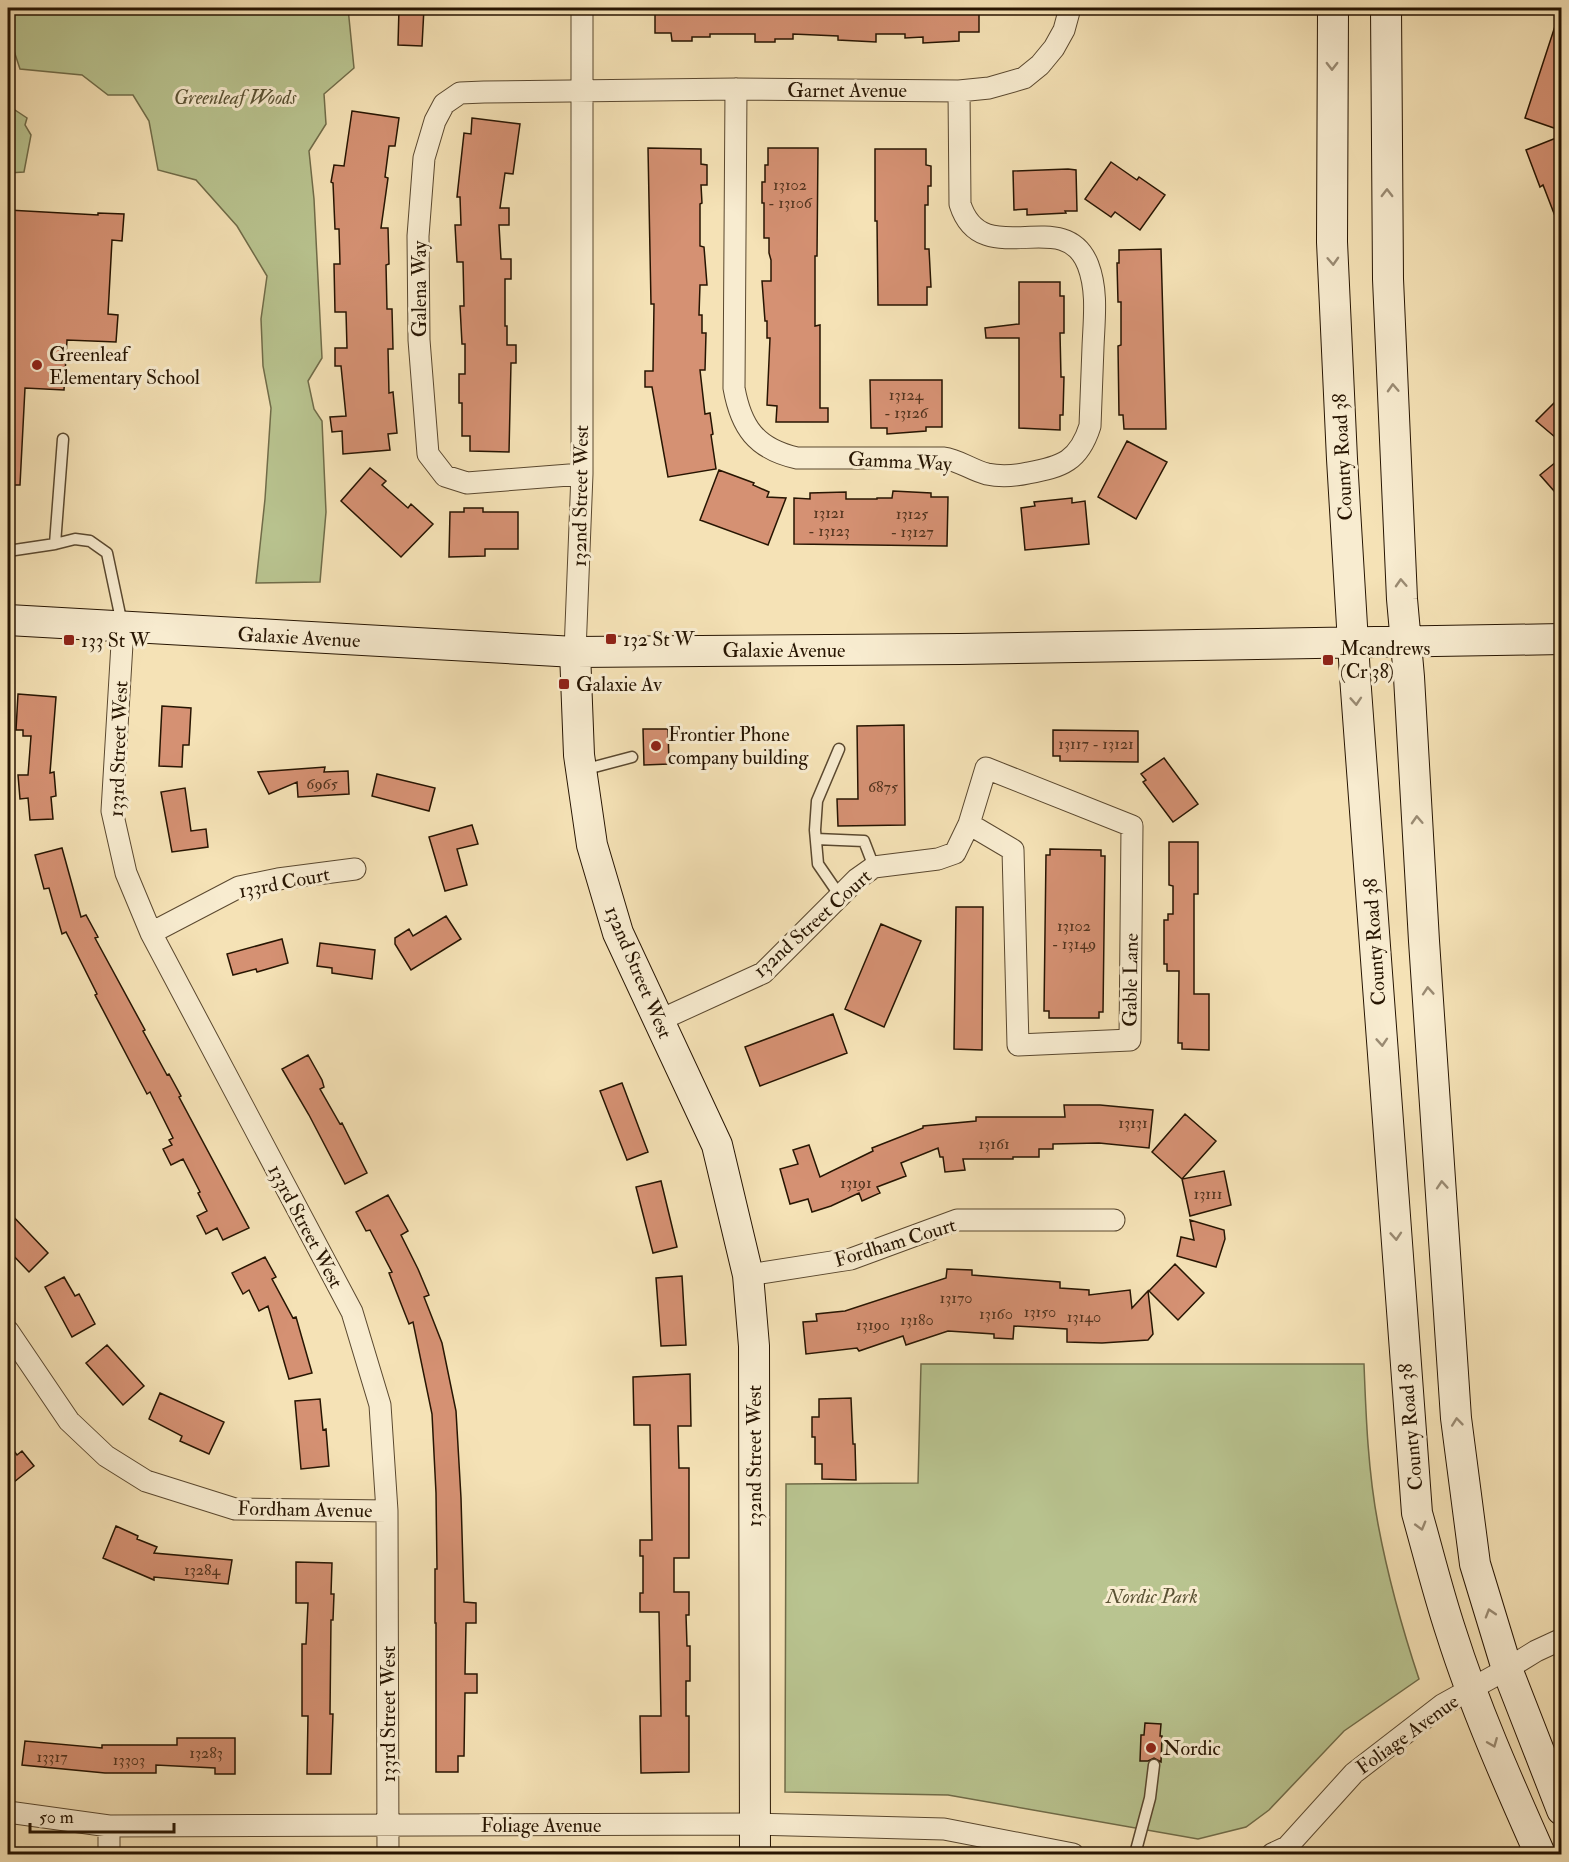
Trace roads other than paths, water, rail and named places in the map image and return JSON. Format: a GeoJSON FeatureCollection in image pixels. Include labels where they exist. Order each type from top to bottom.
{"type":"FeatureCollection","features":[{"type":"Feature","properties":{"kind":"main road","name":"County Road 38"},"geometry":{"type":"LineString","coordinates":[[1333,8],[1332,242],[1342,459],[1355,676],[1417,1513],[1451,1632],[1471,1689],[1540,1854]]}},
{"type":"Feature","properties":{"kind":"main road"},"geometry":{"type":"LineString","coordinates":[[1386,8],[1388,279],[1405,641],[1456,1418],[1475,1564],[1507,1669],[1562,1810]]}},
{"type":"Feature","properties":{"kind":"main road","name":"Galaxie Avenue"},"geometry":{"type":"LineString","coordinates":[[8,620],[575,652],[948,649],[1562,639]]}},
{"type":"Feature","properties":{"kind":"main road","name":"132nd Street West"},"geometry":{"type":"LineString","coordinates":[[575,652],[579,755],[592,846],[618,933],[717,1145],[748,1275],[754,1346],[755,1854]]}},
{"type":"Feature","properties":{"kind":"street","name":"132nd Street West"},"geometry":{"type":"LineString","coordinates":[[575,652],[582,474],[582,8]]}},
{"type":"Feature","properties":{"kind":"street","name":"Garnet Avenue"},"geometry":{"type":"LineString","coordinates":[[582,92],[736,89],[959,91],[989,88],[1024,78],[1040,65],[1054,48],[1064,30],[1070,8]]}},
{"type":"Feature","properties":{"kind":"street","name":"Gamma Way"},"geometry":{"type":"LineString","coordinates":[[736,89],[734,388],[738,409],[745,424],[756,438],[783,455],[797,458],[953,459],[974,470],[998,476],[1013,476],[1054,468],[1067,462],[1079,452],[1090,426],[1095,310],[1092,281],[1087,264],[1078,249],[1068,241],[1056,238],[994,237],[982,234],[970,226],[960,204],[959,91]]}},
{"type":"Feature","properties":{"kind":"street","name":"Galena Way"},"geometry":{"type":"LineString","coordinates":[[582,92],[460,93],[444,104],[435,121],[424,158],[418,236],[419,340],[429,454],[445,476],[467,483],[582,474]]}},
{"type":"Feature","properties":{"kind":"street","name":"133rd Street West"},"geometry":{"type":"LineString","coordinates":[[123,627],[112,811],[126,873],[151,933],[352,1312],[380,1405],[387,1511],[388,1854]]}},
{"type":"Feature","properties":{"kind":"street","name":"132nd Street Court"},"geometry":{"type":"LineString","coordinates":[[658,1021],[763,973],[857,879],[874,867],[938,859],[955,854],[969,824],[986,768]]}},
{"type":"Feature","properties":{"kind":"street","name":"Gable Lane"},"geometry":{"type":"LineString","coordinates":[[969,824],[1013,850],[1018,1045],[1130,1040],[1132,826],[986,768]]}},
{"type":"Feature","properties":{"kind":"street","name":"133rd Court"},"geometry":{"type":"LineString","coordinates":[[151,933],[239,887],[278,879],[355,869]]}},
{"type":"Feature","properties":{"kind":"street","name":"Fordham Court"},"geometry":{"type":"LineString","coordinates":[[748,1275],[851,1259],[957,1221],[1114,1220]]}},
{"type":"Feature","properties":{"kind":"street","name":"Fordham Avenue"},"geometry":{"type":"LineString","coordinates":[[8,1331],[69,1420],[106,1456],[146,1481],[235,1509],[387,1511]]}},
{"type":"Feature","properties":{"kind":"street","name":"Foliage Avenue"},"geometry":{"type":"LineString","coordinates":[[1272,1854],[1287,1847],[1354,1773],[1442,1705],[1536,1651],[1562,1639]]}},
{"type":"Feature","properties":{"kind":"street","name":"Foliage Avenue"},"geometry":{"type":"LineString","coordinates":[[8,1812],[108,1826],[755,1824],[944,1829],[1073,1854]]}},
{"type":"Feature","properties":{"kind":"street"},"geometry":{"type":"LineString","coordinates":[[108,1826],[109,1854]]}},
{"type":"Feature","properties":{"kind":"lane"},"geometry":{"type":"LineString","coordinates":[[55,544],[63,439]]}},
{"type":"Feature","properties":{"kind":"lane"},"geometry":{"type":"LineString","coordinates":[[8,550],[75,539],[90,541],[107,553],[123,627]]}},
{"type":"Feature","properties":{"kind":"lane"},"geometry":{"type":"LineString","coordinates":[[839,749],[817,801],[816,839],[818,864],[840,896]]}},
{"type":"Feature","properties":{"kind":"lane"},"geometry":{"type":"LineString","coordinates":[[581,770],[632,757]]}},
{"type":"Feature","properties":{"kind":"lane"},"geometry":{"type":"LineString","coordinates":[[816,839],[864,840],[874,867]]}},
{"type":"Feature","properties":{"kind":"lane"},"geometry":{"type":"LineString","coordinates":[[1135,1854],[1150,1798],[1154,1765]]}},
{"type":"Feature","properties":{"kind":"place","name":"Greenleaf Elementary School"},"geometry":{"type":"Point","coordinates":[37,365]}},
{"type":"Feature","properties":{"kind":"place","name":"132 St W"},"geometry":{"type":"Point","coordinates":[611,639]}},
{"type":"Feature","properties":{"kind":"place","name":"133 St W"},"geometry":{"type":"Point","coordinates":[69,640]}},
{"type":"Feature","properties":{"kind":"place","name":"Mcandrews (Cr 38)"},"geometry":{"type":"Point","coordinates":[1328,660]}},
{"type":"Feature","properties":{"kind":"place","name":"Galaxie Av"},"geometry":{"type":"Point","coordinates":[564,684]}},
{"type":"Feature","properties":{"kind":"place","name":"Frontier Phone company building"},"geometry":{"type":"Point","coordinates":[656,746]}},
{"type":"Feature","properties":{"kind":"place","name":"Nordic"},"geometry":{"type":"Point","coordinates":[1151,1748]}},
{"type":"Feature","properties":{"kind":"park label","name":"Greenleaf Woods"},"geometry":{"type":"Point","coordinates":[235,97]}},
{"type":"Feature","properties":{"kind":"park label","name":"Nordic Park"},"geometry":{"type":"Point","coordinates":[1152,1596]}}]}
